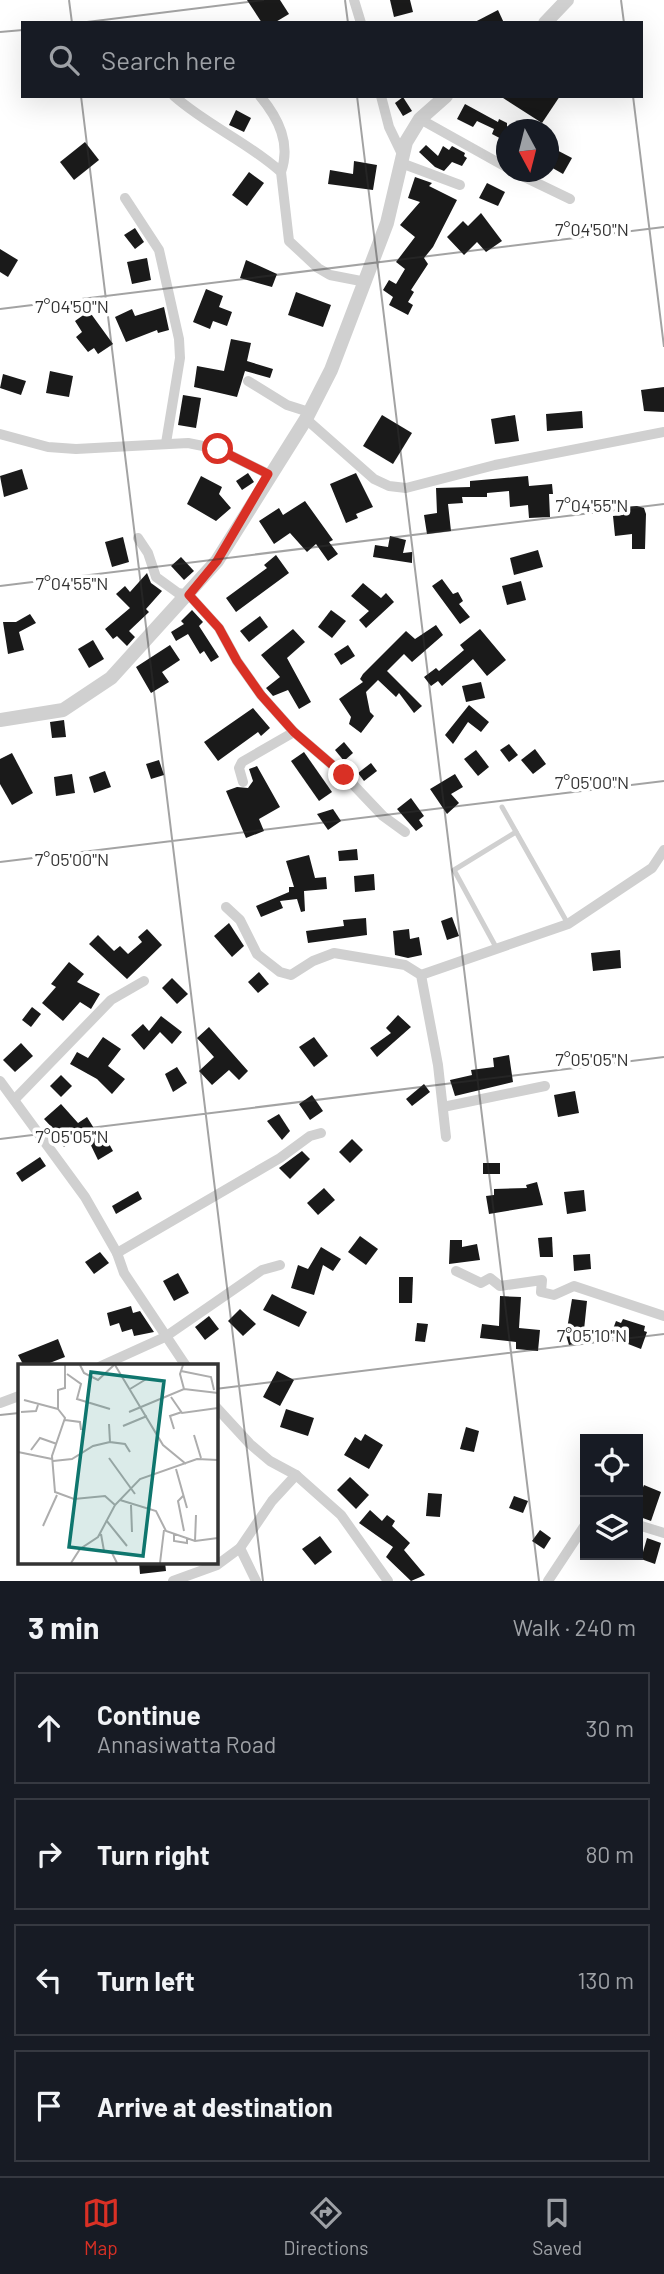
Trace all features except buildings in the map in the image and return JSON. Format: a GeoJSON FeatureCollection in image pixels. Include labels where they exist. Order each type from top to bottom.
{"type":"FeatureCollection","features":[{"type":"Feature","properties":{"kind":"street"},"geometry":{"type":"LineString","coordinates":[[355,0],[360,21]]}},
{"type":"Feature","properties":{"kind":"street"},"geometry":{"type":"LineString","coordinates":[[548,21],[567,0]]}},
{"type":"Feature","properties":{"kind":"street"},"geometry":{"type":"LineString","coordinates":[[177,98],[225,134],[256,150],[281,172]]}},
{"type":"Feature","properties":{"kind":"street"},"geometry":{"type":"LineString","coordinates":[[261,98],[274,118],[288,153],[281,172],[289,217],[289,241],[330,275],[366,282]]}},
{"type":"Feature","properties":{"kind":"street"},"geometry":{"type":"LineString","coordinates":[[382,98],[389,127],[402,158],[460,185]]}},
{"type":"Feature","properties":{"kind":"street"},"geometry":{"type":"LineString","coordinates":[[0,720],[63,710],[111,678],[217,561],[268,474],[308,415],[331,370],[387,223],[402,158],[420,120],[444,98]]}},
{"type":"Feature","properties":{"kind":"street"},"geometry":{"type":"LineString","coordinates":[[420,120],[496,162]]}},
{"type":"Feature","properties":{"kind":"street"},"geometry":{"type":"LineString","coordinates":[[535,182],[570,199]]}},
{"type":"Feature","properties":{"kind":"street"},"geometry":{"type":"LineString","coordinates":[[125,198],[159,250],[169,304],[176,323],[180,358],[166,443]]}},
{"type":"Feature","properties":{"kind":"street"},"geometry":{"type":"LineString","coordinates":[[248,382],[308,415],[374,480],[406,488],[495,465],[664,432]]}},
{"type":"Feature","properties":{"kind":"street"},"geometry":{"type":"LineString","coordinates":[[0,434],[48,447],[76,449],[188,443],[218,449],[268,474]]}},
{"type":"Feature","properties":{"kind":"street"},"geometry":{"type":"LineString","coordinates":[[138,538],[148,553],[156,576],[178,593],[189,595],[219,628],[253,683],[294,732],[344,775],[383,816],[405,832]]}},
{"type":"Feature","properties":{"kind":"street"},"geometry":{"type":"LineString","coordinates":[[243,782],[239,768],[242,762],[294,732]]}},
{"type":"Feature","properties":{"kind":"street"},"geometry":{"type":"LineString","coordinates":[[421,975],[568,924],[652,868],[664,850]]}},
{"type":"Feature","properties":{"kind":"street"},"geometry":{"type":"LineString","coordinates":[[226,907],[240,920],[257,954],[280,972],[291,975],[313,961],[334,953],[405,965],[421,975],[446,1137]]}},
{"type":"Feature","properties":{"kind":"street"},"geometry":{"type":"LineString","coordinates":[[15,1099],[111,1000],[144,981]]}},
{"type":"Feature","properties":{"kind":"street"},"geometry":{"type":"LineString","coordinates":[[0,1081],[85,1197],[117,1252],[124,1273],[185,1364]]}},
{"type":"Feature","properties":{"kind":"street"},"geometry":{"type":"LineString","coordinates":[[443,1107],[545,1086]]}},
{"type":"Feature","properties":{"kind":"street"},"geometry":{"type":"LineString","coordinates":[[117,1252],[280,1158],[310,1136],[321,1133]]}},
{"type":"Feature","properties":{"kind":"street"},"geometry":{"type":"LineString","coordinates":[[105,1364],[166,1337],[262,1270],[280,1265]]}},
{"type":"Feature","properties":{"kind":"street"},"geometry":{"type":"LineString","coordinates":[[456,1271],[481,1283],[490,1278],[500,1286],[542,1280],[541,1292],[554,1294],[574,1286],[664,1316]]}},
{"type":"Feature","properties":{"kind":"street"},"geometry":{"type":"LineString","coordinates":[[0,1403],[18,1396]]}},
{"type":"Feature","properties":{"kind":"street"},"geometry":{"type":"LineString","coordinates":[[217,1408],[250,1444],[270,1461],[296,1475],[341,1515],[388,1581]]}},
{"type":"Feature","properties":{"kind":"street"},"geometry":{"type":"LineString","coordinates":[[173,1581],[217,1565],[240,1548],[272,1501],[296,1475]]}},
{"type":"Feature","properties":{"kind":"street"},"geometry":{"type":"LineString","coordinates":[[643,1527],[664,1533]]}},
{"type":"Feature","properties":{"kind":"street"},"geometry":{"type":"LineString","coordinates":[[548,1581],[580,1533]]}},
{"type":"Feature","properties":{"kind":"street"},"geometry":{"type":"LineString","coordinates":[[240,1548],[256,1581]]}},
{"type":"Feature","properties":{"kind":"lane"},"geometry":{"type":"LineString","coordinates":[[502,807],[568,924]]}},
{"type":"Feature","properties":{"kind":"lane"},"geometry":{"type":"LineString","coordinates":[[497,949],[454,870],[516,832]]}},
{"type":"Feature","properties":{"kind":"route"},"geometry":{"type":"LineString","coordinates":[[218,449],[268,474],[217,561],[189,595],[219,628],[237,661],[261,695],[294,732],[344,775]]}}]}
